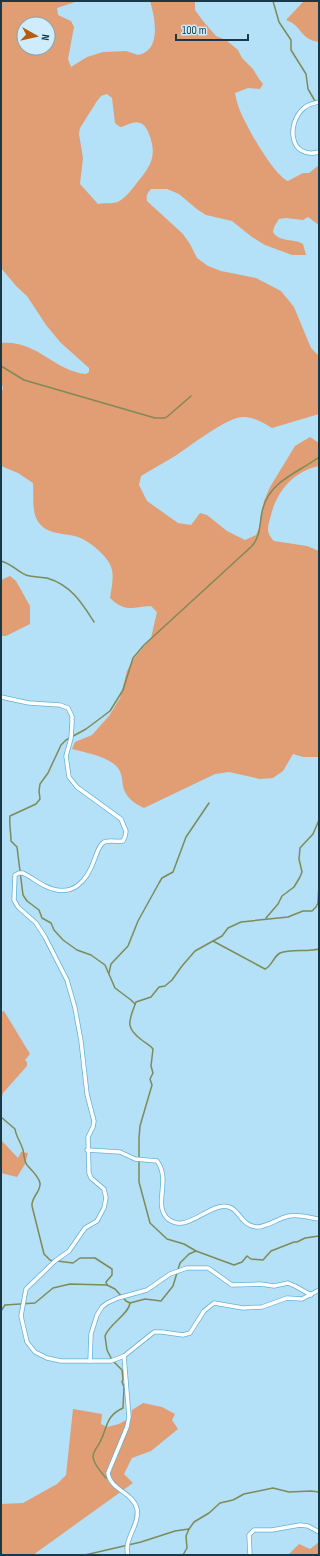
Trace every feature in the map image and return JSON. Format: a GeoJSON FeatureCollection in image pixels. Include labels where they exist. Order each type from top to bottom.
{"type":"FeatureCollection","features":[{"type":"Feature","properties":{"kind":"street"},"geometry":{"type":"LineString","coordinates":[[319,102],[303,108],[295,122],[293,136],[296,146],[302,152],[310,154],[319,152]]}},
{"type":"Feature","properties":{"kind":"street"},"geometry":{"type":"LineString","coordinates":[[1,697],[29,703],[60,705],[68,708],[72,716],[71,738],[66,756],[69,777],[78,787],[118,816],[124,823],[126,830],[123,841],[107,842],[102,844],[88,875],[77,887],[69,889],[52,888],[45,886],[29,876],[19,873],[15,875],[14,900],[18,907],[36,923],[45,937],[66,980],[75,1008],[81,1041],[87,1094],[94,1121],[88,1137],[88,1166],[90,1176],[106,1192],[104,1208],[97,1221],[85,1228],[71,1249],[27,1286],[21,1316],[27,1342],[35,1352],[54,1360],[111,1361],[124,1356],[154,1332],[158,1331],[183,1336],[190,1332],[204,1311],[214,1303],[243,1308],[262,1308],[287,1298],[302,1299],[319,1290]]}},
{"type":"Feature","properties":{"kind":"street"},"geometry":{"type":"LineString","coordinates":[[87,1150],[120,1152],[135,1159],[157,1161],[163,1174],[161,1198],[162,1210],[169,1220],[174,1222],[184,1223],[210,1210],[225,1206],[235,1210],[245,1223],[256,1227],[265,1226],[290,1216],[319,1220]]}},
{"type":"Feature","properties":{"kind":"street"},"geometry":{"type":"LineString","coordinates":[[90,1361],[91,1334],[94,1323],[102,1307],[118,1298],[147,1290],[170,1274],[187,1268],[208,1268],[232,1285],[260,1284],[274,1286],[288,1283],[311,1295]]}},
{"type":"Feature","properties":{"kind":"street"},"geometry":{"type":"LineString","coordinates":[[124,1356],[129,1417],[127,1427],[116,1450],[108,1473],[113,1483],[131,1498],[136,1508],[136,1521],[127,1546],[128,1555]]}},
{"type":"Feature","properties":{"kind":"street"},"geometry":{"type":"LineString","coordinates":[[250,1555],[249,1535],[254,1530],[276,1530],[300,1525],[308,1526],[319,1532]]}},
{"type":"Feature","properties":{"kind":"shaded area"},"geometry":{"type":"Polygon","coordinates":[[[1,1],[78,1],[57,8],[58,15],[71,21],[74,27],[68,59],[71,67],[87,57],[103,52],[126,51],[138,55],[147,51],[154,41],[155,34],[150,1],[195,1],[195,10],[203,21],[216,36],[226,40],[238,50],[242,58],[253,69],[263,84],[260,89],[248,88],[235,93],[238,106],[247,125],[275,170],[288,181],[303,173],[309,173],[319,165],[319,225],[308,217],[303,220],[286,218],[279,219],[273,232],[279,238],[296,241],[303,244],[306,255],[292,255],[265,245],[232,221],[206,215],[179,194],[167,189],[151,189],[147,195],[147,201],[183,234],[197,258],[208,266],[221,271],[256,278],[281,291],[294,307],[311,348],[319,356],[319,414],[272,428],[251,418],[244,417],[228,421],[175,456],[141,476],[139,485],[147,501],[178,523],[191,525],[200,513],[207,515],[227,531],[245,540],[256,535],[259,528],[264,501],[270,487],[295,446],[310,437],[319,443],[319,466],[302,472],[294,477],[282,490],[274,506],[268,532],[274,541],[307,546],[319,551],[319,757],[303,757],[293,754],[283,771],[273,778],[260,779],[229,772],[215,774],[144,808],[128,797],[124,790],[120,772],[114,764],[103,758],[72,749],[75,742],[92,735],[109,716],[120,698],[127,671],[132,661],[151,638],[157,612],[151,606],[129,608],[120,606],[110,598],[113,573],[108,560],[104,555],[83,539],[52,532],[43,527],[36,519],[33,504],[33,483],[18,473],[1,466],[1,398],[3,387],[1,384],[1,343],[14,343],[25,346],[74,372],[86,374],[89,372],[89,368],[61,343],[46,325],[27,296],[17,287],[1,268],[1,1]],[[107,94],[101,96],[80,128],[79,134],[83,158],[80,184],[98,204],[119,202],[125,197],[149,167],[153,155],[152,142],[146,127],[137,122],[120,127],[115,123],[112,98],[107,94]]]}},
{"type":"Feature","properties":{"kind":"shaded area"},"geometry":{"type":"Polygon","coordinates":[[[304,1],[319,1],[319,42],[308,38],[296,26],[286,20],[304,1]]]}},
{"type":"Feature","properties":{"kind":"shaded area"},"geometry":{"type":"Polygon","coordinates":[[[10,576],[16,581],[30,606],[30,624],[6,636],[1,636],[1,580],[10,576]]]}},
{"type":"Feature","properties":{"kind":"shaded area"},"geometry":{"type":"Polygon","coordinates":[[[4,1011],[30,1054],[25,1060],[27,1062],[27,1066],[3,1093],[1,1101],[1,1012],[4,1011]]]}},
{"type":"Feature","properties":{"kind":"shaded area"},"geometry":{"type":"Polygon","coordinates":[[[1,1140],[18,1158],[21,1152],[28,1153],[25,1164],[17,1177],[1,1173],[1,1140]]]}},
{"type":"Feature","properties":{"kind":"shaded area"},"geometry":{"type":"Polygon","coordinates":[[[143,1403],[162,1407],[175,1414],[172,1420],[178,1429],[151,1451],[132,1458],[124,1474],[133,1483],[33,1555],[1,1555],[1,1504],[23,1503],[57,1484],[66,1475],[73,1409],[102,1414],[101,1424],[107,1427],[119,1424],[131,1417],[132,1410],[143,1403]]]}},
{"type":"Feature","properties":{"kind":"shaded area"},"geometry":{"type":"Polygon","coordinates":[[[319,1542],[319,1555],[288,1555],[299,1544],[310,1549],[319,1542]]]}},
{"type":"Feature","properties":{"kind":"waterway"},"geometry":{"type":"LineString","coordinates":[[273,1],[279,22],[291,40],[291,50],[306,74],[308,89],[315,101]]}},
{"type":"Feature","properties":{"kind":"waterway"},"geometry":{"type":"LineString","coordinates":[[1,366],[24,380],[155,418],[165,418],[191,396]]}},
{"type":"Feature","properties":{"kind":"waterway"},"geometry":{"type":"LineString","coordinates":[[135,1004],[115,988],[105,965],[91,955],[77,950],[63,940],[54,930],[51,923],[42,918],[39,910],[27,901],[23,895],[17,847],[11,841],[10,816],[36,804],[40,799],[40,784],[48,773],[61,745],[66,740],[86,729],[110,711],[123,690],[133,658],[144,645],[252,546],[259,532],[263,508],[272,490],[286,478],[319,457]]}},
{"type":"Feature","properties":{"kind":"waterway"},"geometry":{"type":"LineString","coordinates":[[1,561],[26,575],[47,578],[63,585],[75,596],[94,622]]}},
{"type":"Feature","properties":{"kind":"waterway"},"geometry":{"type":"LineString","coordinates":[[109,973],[111,964],[128,946],[138,921],[162,878],[173,872],[186,837],[209,803]]}},
{"type":"Feature","properties":{"kind":"waterway"},"geometry":{"type":"LineString","coordinates":[[266,918],[278,904],[282,896],[294,887],[300,877],[302,872],[299,859],[300,848],[313,834],[319,820]]}},
{"type":"Feature","properties":{"kind":"waterway"},"geometry":{"type":"LineString","coordinates":[[319,884],[318,903],[312,911],[303,911],[288,917],[241,922],[228,928],[222,936],[195,951],[172,980],[165,986],[159,987],[151,997],[136,1002],[130,1019],[133,1032],[153,1049],[151,1066],[153,1073],[150,1079],[152,1085],[140,1126],[139,1138],[139,1182],[150,1223],[167,1239],[184,1244],[196,1251],[234,1265],[242,1262],[247,1256],[251,1259],[263,1260],[271,1251],[305,1238],[319,1236]]}},
{"type":"Feature","properties":{"kind":"waterway"},"geometry":{"type":"LineString","coordinates":[[213,941],[265,969],[280,953],[319,949]]}},
{"type":"Feature","properties":{"kind":"waterway"},"geometry":{"type":"LineString","coordinates":[[1,1117],[15,1129],[26,1163],[39,1180],[40,1186],[33,1200],[32,1206],[44,1254],[53,1261]]}},
{"type":"Feature","properties":{"kind":"waterway"},"geometry":{"type":"LineString","coordinates":[[1,1311],[5,1305],[35,1303],[53,1288],[70,1284],[107,1285],[115,1289],[126,1301],[130,1303],[145,1299],[161,1301],[173,1286],[180,1263],[189,1254],[196,1251]]}},
{"type":"Feature","properties":{"kind":"waterway"},"geometry":{"type":"LineString","coordinates":[[57,1261],[73,1263],[80,1258],[95,1258],[112,1269],[112,1275],[106,1282],[107,1285]]}},
{"type":"Feature","properties":{"kind":"waterway"},"geometry":{"type":"LineString","coordinates":[[106,1478],[96,1466],[93,1455],[108,1421],[113,1414],[123,1408],[124,1387],[122,1382],[122,1370],[112,1360],[107,1350],[105,1336],[110,1327],[126,1311],[130,1303]]}},
{"type":"Feature","properties":{"kind":"waterway"},"geometry":{"type":"LineString","coordinates":[[183,1555],[187,1548],[186,1536],[189,1529],[194,1522],[209,1513],[220,1503],[233,1500],[244,1494],[273,1488],[289,1492],[319,1492]]}},
{"type":"Feature","properties":{"kind":"waterway"},"geometry":{"type":"LineString","coordinates":[[85,1555],[141,1542],[175,1531],[189,1529]]}}]}
